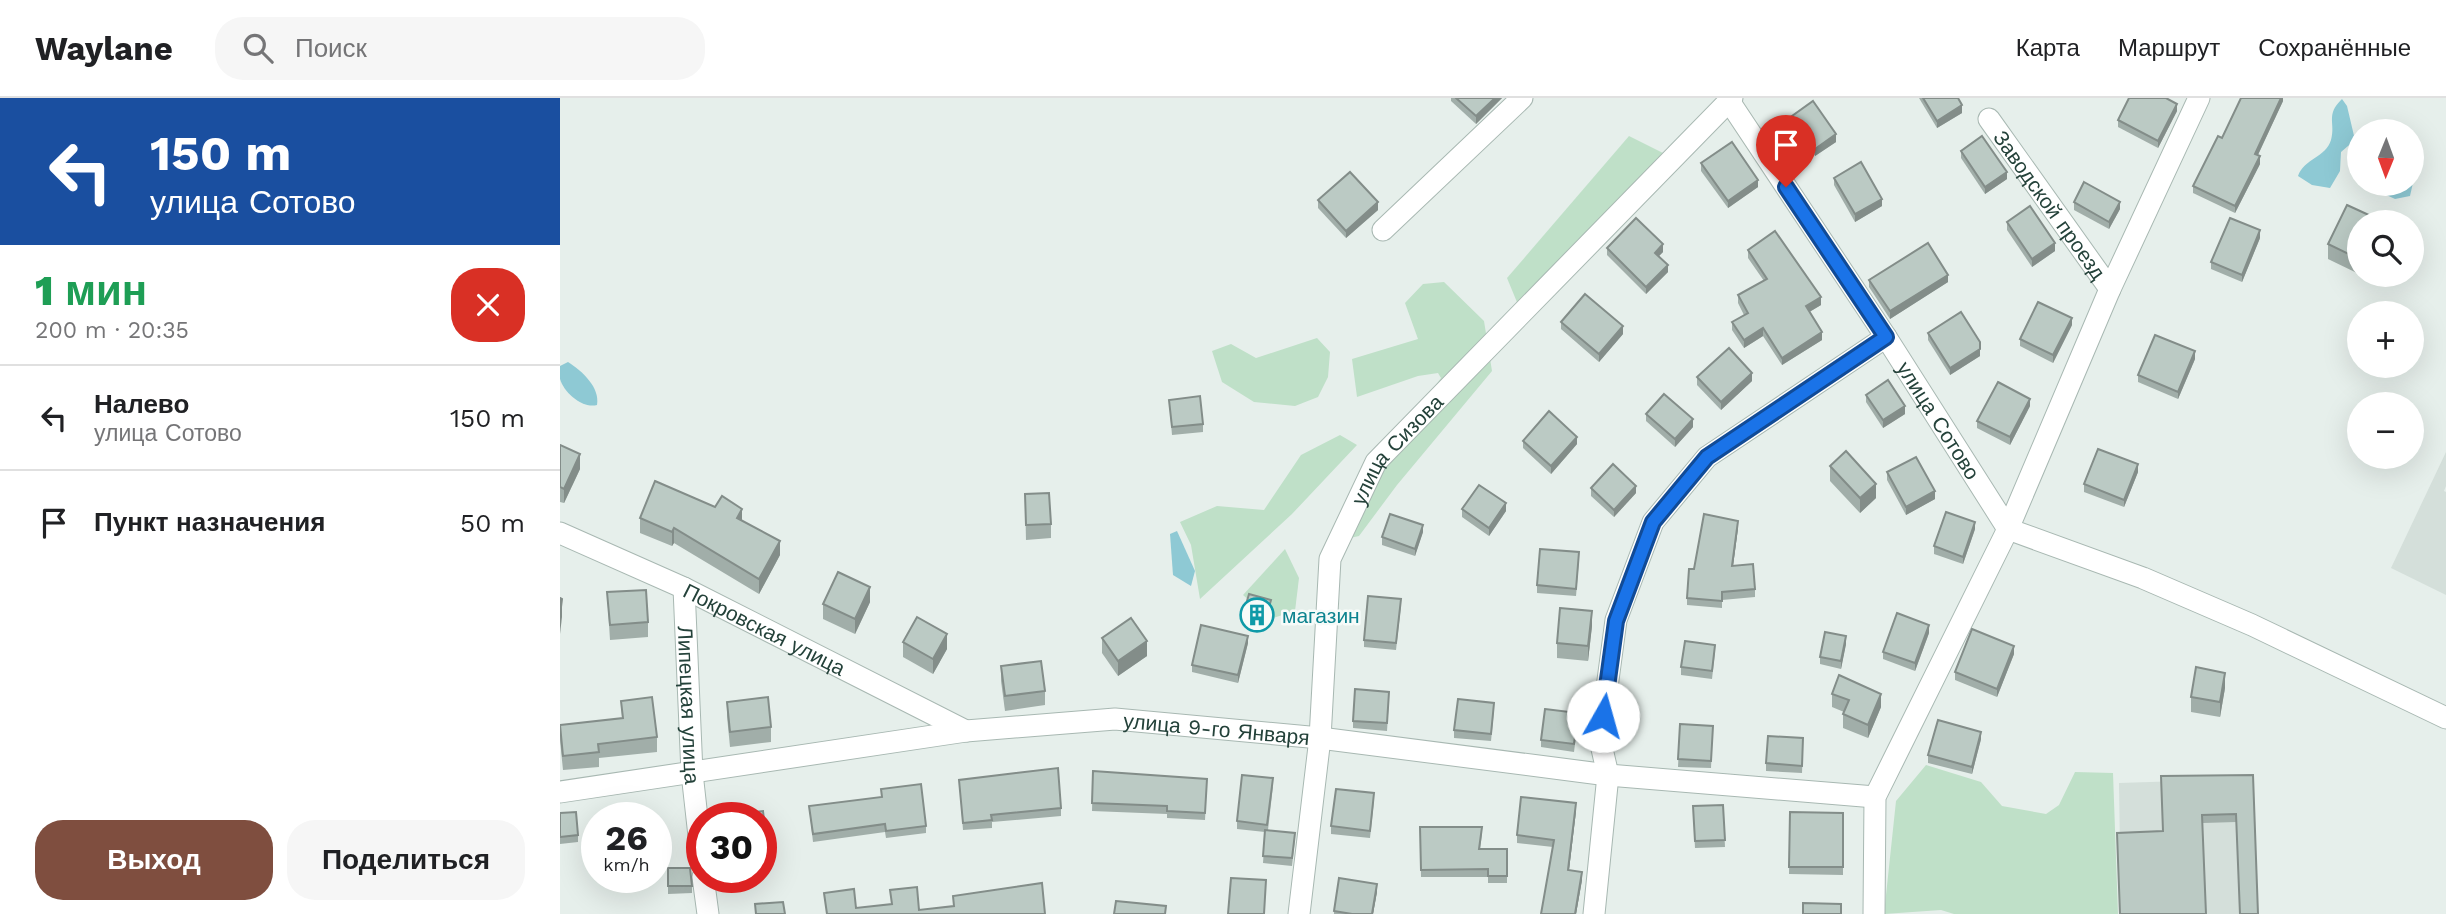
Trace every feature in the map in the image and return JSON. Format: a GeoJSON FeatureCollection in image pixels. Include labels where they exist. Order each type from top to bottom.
{"type":"FeatureCollection","features":[{"type":"Feature","properties":{"kind":"street"},"geometry":{"type":"LineString","coordinates":[[1384,230],[1522,98]]}},
{"type":"Feature","properties":{"kind":"street"},"geometry":{"type":"LineString","coordinates":[[1874,914],[1875,797],[2008,529],[2109,289],[2199,98]]}},
{"type":"Feature","properties":{"kind":"street","name":"улица Сотово"},"geometry":{"type":"LineString","coordinates":[[1730,99],[2008,529]]}},
{"type":"Feature","properties":{"kind":"street","name":"улица Сизова"},"geometry":{"type":"LineString","coordinates":[[1299,914],[1320,737],[1330,559],[1376,462],[1730,99]]}},
{"type":"Feature","properties":{"kind":"street","name":"Заводской проезд"},"geometry":{"type":"LineString","coordinates":[[1989,119],[2109,289]]}},
{"type":"Feature","properties":{"kind":"street"},"geometry":{"type":"LineString","coordinates":[[1594,914],[1608,775],[1600,740],[1616,621],[1653,522],[1707,457],[1886,337]]}},
{"type":"Feature","properties":{"kind":"street"},"geometry":{"type":"LineString","coordinates":[[2008,529],[2143,578],[2446,718]]}},
{"type":"Feature","properties":{"kind":"street","name":"Покровская улица"},"geometry":{"type":"LineString","coordinates":[[560,533],[684,588],[966,731]]}},
{"type":"Feature","properties":{"kind":"street","name":"Липецкая улица"},"geometry":{"type":"LineString","coordinates":[[684,588],[695,802]]}},
{"type":"Feature","properties":{"kind":"street","name":"улица 9-го Января"},"geometry":{"type":"LineString","coordinates":[[560,792],[966,731],[1115,719],[1320,737],[1608,775],[1875,797]]}},
{"type":"Feature","properties":{"kind":"street"},"geometry":{"type":"LineString","coordinates":[[705,893],[708,914]]}},
{"type":"Feature","properties":{"kind":"shaded area"},"geometry":{"type":"Polygon","coordinates":[[[2446,452],[2444,491],[2446,595],[2391,568],[2446,452]]]}},
{"type":"Feature","properties":{"kind":"shaded area"},"geometry":{"type":"Polygon","coordinates":[[[2242,779],[2248,914],[2121,914],[2119,783],[2242,779]]]}},
{"type":"Feature","properties":{"kind":"green space"},"geometry":{"type":"Polygon","coordinates":[[[1629,136],[1665,154],[1519,307],[1507,278],[1629,136]]]}},
{"type":"Feature","properties":{"kind":"green space"},"geometry":{"type":"Polygon","coordinates":[[[1444,282],[1484,321],[1492,371],[1397,485],[1359,536],[1350,538],[1373,474],[1441,378],[1438,373],[1418,376],[1357,397],[1352,359],[1418,339],[1405,303],[1423,284],[1444,282]]]}},
{"type":"Feature","properties":{"kind":"green space"},"geometry":{"type":"Polygon","coordinates":[[[1317,338],[1330,352],[1328,377],[1318,397],[1295,406],[1254,402],[1222,382],[1212,351],[1231,344],[1256,358],[1317,338]]]}},
{"type":"Feature","properties":{"kind":"green space"},"geometry":{"type":"Polygon","coordinates":[[[1340,435],[1357,445],[1292,514],[1200,599],[1191,545],[1180,522],[1217,506],[1264,510],[1301,455],[1340,435]]]}},
{"type":"Feature","properties":{"kind":"green space"},"geometry":{"type":"Polygon","coordinates":[[[1285,549],[1299,578],[1295,611],[1270,619],[1243,595],[1285,549]]]}},
{"type":"Feature","properties":{"kind":"green space"},"geometry":{"type":"Polygon","coordinates":[[[1926,765],[1981,782],[2002,806],[2046,814],[2059,805],[2075,772],[2113,773],[2118,914],[1954,914],[1941,910],[1884,914],[1896,801],[1926,765]]]}},
{"type":"Feature","properties":{"kind":"water"},"geometry":{"type":"Polygon","coordinates":[[[2342,99],[2350,119],[2347,119],[2347,147],[2341,152],[2340,171],[2330,188],[2312,185],[2298,176],[2305,166],[2328,146],[2332,134],[2332,115],[2342,99]]]}},
{"type":"Feature","properties":{"kind":"water"},"geometry":{"type":"Polygon","coordinates":[[[2389,196],[2410,196],[2395,199],[2389,196]]]}},
{"type":"Feature","properties":{"kind":"water"},"geometry":{"type":"Polygon","coordinates":[[[568,362],[593,386],[597,405],[586,405],[565,390],[560,379],[560,366],[568,362]]]}},
{"type":"Feature","properties":{"kind":"water"},"geometry":{"type":"Polygon","coordinates":[[[1177,531],[1195,571],[1191,586],[1173,575],[1170,534],[1177,531]]]}},
{"type":"Feature","properties":{"kind":"building"},"geometry":{"type":"Polygon","coordinates":[[[1456,98],[1495,98],[1476,116],[1456,98]]]}},
{"type":"Feature","properties":{"kind":"building"},"geometry":{"type":"Polygon","coordinates":[[[1923,98],[1958,98],[1962,105],[1937,121],[1923,98]]]}},
{"type":"Feature","properties":{"kind":"building"},"geometry":{"type":"Polygon","coordinates":[[[2129,98],[2166,98],[2177,104],[2158,141],[2118,120],[2129,98]]]}},
{"type":"Feature","properties":{"kind":"building"},"geometry":{"type":"Polygon","coordinates":[[[2241,98],[2281,98],[2255,154],[2260,156],[2235,206],[2193,186],[2218,136],[2222,138],[2241,98]]]}},
{"type":"Feature","properties":{"kind":"building"},"geometry":{"type":"Polygon","coordinates":[[[1813,101],[1836,134],[1815,149],[1792,116],[1813,101]]]}},
{"type":"Feature","properties":{"kind":"building"},"geometry":{"type":"Polygon","coordinates":[[[1982,136],[2007,172],[1985,187],[1961,151],[1982,136]]]}},
{"type":"Feature","properties":{"kind":"building"},"geometry":{"type":"Polygon","coordinates":[[[1732,142],[1758,180],[1728,201],[1701,163],[1732,142]]]}},
{"type":"Feature","properties":{"kind":"building"},"geometry":{"type":"Polygon","coordinates":[[[1861,162],[1882,199],[1855,214],[1834,178],[1861,162]]]}},
{"type":"Feature","properties":{"kind":"building"},"geometry":{"type":"Polygon","coordinates":[[[1350,172],[1378,202],[1346,231],[1318,200],[1350,172]]]}},
{"type":"Feature","properties":{"kind":"building"},"geometry":{"type":"Polygon","coordinates":[[[2084,182],[2120,202],[2109,222],[2074,202],[2084,182]]]}},
{"type":"Feature","properties":{"kind":"building"},"geometry":{"type":"Polygon","coordinates":[[[2347,205],[2358,210],[2347,210],[2347,253],[2328,244],[2347,205]]]}},
{"type":"Feature","properties":{"kind":"building"},"geometry":{"type":"Polygon","coordinates":[[[2030,206],[2055,243],[2032,259],[2007,222],[2030,206]]]}},
{"type":"Feature","properties":{"kind":"building"},"geometry":{"type":"Polygon","coordinates":[[[1636,218],[1663,244],[1655,253],[1668,265],[1646,287],[1607,248],[1636,218]]]}},
{"type":"Feature","properties":{"kind":"building"},"geometry":{"type":"Polygon","coordinates":[[[2230,218],[2260,230],[2242,275],[2211,262],[2230,218]]]}},
{"type":"Feature","properties":{"kind":"building"},"geometry":{"type":"Polygon","coordinates":[[[1775,231],[1821,297],[1806,306],[1822,332],[1782,358],[1763,328],[1744,340],[1732,322],[1748,313],[1738,295],[1767,279],[1748,250],[1775,231]]]}},
{"type":"Feature","properties":{"kind":"building"},"geometry":{"type":"Polygon","coordinates":[[[1928,243],[1948,275],[1890,311],[1869,280],[1928,243]]]}},
{"type":"Feature","properties":{"kind":"building"},"geometry":{"type":"Polygon","coordinates":[[[1585,294],[1623,326],[1599,354],[1561,322],[1585,294]]]}},
{"type":"Feature","properties":{"kind":"building"},"geometry":{"type":"Polygon","coordinates":[[[2038,302],[2072,318],[2053,355],[2020,339],[2038,302]]]}},
{"type":"Feature","properties":{"kind":"building"},"geometry":{"type":"Polygon","coordinates":[[[1961,312],[1980,342],[1980,349],[1950,368],[1928,333],[1961,312]]]}},
{"type":"Feature","properties":{"kind":"building"},"geometry":{"type":"Polygon","coordinates":[[[2155,335],[2195,351],[2178,392],[2138,375],[2155,335]]]}},
{"type":"Feature","properties":{"kind":"building"},"geometry":{"type":"Polygon","coordinates":[[[1729,348],[1752,373],[1721,402],[1697,377],[1729,348]]]}},
{"type":"Feature","properties":{"kind":"building"},"geometry":{"type":"Polygon","coordinates":[[[1888,380],[1905,406],[1883,420],[1866,395],[1888,380]]]}},
{"type":"Feature","properties":{"kind":"building"},"geometry":{"type":"Polygon","coordinates":[[[1998,382],[2030,399],[2010,437],[1977,421],[1998,382]]]}},
{"type":"Feature","properties":{"kind":"building"},"geometry":{"type":"Polygon","coordinates":[[[1664,394],[1693,419],[1675,439],[1646,414],[1664,394]]]}},
{"type":"Feature","properties":{"kind":"building"},"geometry":{"type":"Polygon","coordinates":[[[1200,396],[1203,424],[1172,427],[1169,400],[1200,396]]]}},
{"type":"Feature","properties":{"kind":"building"},"geometry":{"type":"Polygon","coordinates":[[[1549,411],[1577,437],[1551,466],[1523,441],[1549,411]]]}},
{"type":"Feature","properties":{"kind":"building"},"geometry":{"type":"Polygon","coordinates":[[[560,445],[580,454],[564,489],[560,487],[560,445]]]}},
{"type":"Feature","properties":{"kind":"building"},"geometry":{"type":"Polygon","coordinates":[[[2098,449],[2138,464],[2124,500],[2084,484],[2098,449]]]}},
{"type":"Feature","properties":{"kind":"building"},"geometry":{"type":"Polygon","coordinates":[[[1846,451],[1876,484],[1860,498],[1830,466],[1846,451]]]}},
{"type":"Feature","properties":{"kind":"building"},"geometry":{"type":"Polygon","coordinates":[[[1916,457],[1935,491],[1906,507],[1887,472],[1916,457]]]}},
{"type":"Feature","properties":{"kind":"building"},"geometry":{"type":"Polygon","coordinates":[[[1613,464],[1636,486],[1614,510],[1591,488],[1613,464]]]}},
{"type":"Feature","properties":{"kind":"building"},"geometry":{"type":"Polygon","coordinates":[[[655,481],[715,507],[722,496],[742,509],[737,518],[780,541],[759,579],[674,528],[672,532],[640,518],[655,481]]]}},
{"type":"Feature","properties":{"kind":"building"},"geometry":{"type":"Polygon","coordinates":[[[1479,485],[1506,503],[1489,528],[1462,509],[1479,485]]]}},
{"type":"Feature","properties":{"kind":"building"},"geometry":{"type":"Polygon","coordinates":[[[1049,493],[1051,524],[1026,525],[1025,494],[1049,493]]]}},
{"type":"Feature","properties":{"kind":"building"},"geometry":{"type":"Polygon","coordinates":[[[1946,512],[1975,522],[1963,557],[1934,546],[1946,512]]]}},
{"type":"Feature","properties":{"kind":"building"},"geometry":{"type":"Polygon","coordinates":[[[1390,514],[1423,525],[1415,549],[1382,537],[1390,514]]]}},
{"type":"Feature","properties":{"kind":"building"},"geometry":{"type":"Polygon","coordinates":[[[1704,514],[1738,521],[1732,566],[1753,564],[1755,589],[1722,592],[1722,601],[1687,598],[1689,569],[1694,569],[1704,514]]]}},
{"type":"Feature","properties":{"kind":"building"},"geometry":{"type":"Polygon","coordinates":[[[1540,549],[1579,552],[1576,589],[1537,585],[1540,549]]]}},
{"type":"Feature","properties":{"kind":"building"},"geometry":{"type":"Polygon","coordinates":[[[838,572],[870,587],[855,619],[823,604],[838,572]]]}},
{"type":"Feature","properties":{"kind":"building"},"geometry":{"type":"Polygon","coordinates":[[[646,590],[648,622],[610,625],[607,592],[646,590]]]}},
{"type":"Feature","properties":{"kind":"building","name":"магазин"},"geometry":{"type":"Polygon","coordinates":[[[1249,594],[1271,600],[1265,621],[1243,615],[1249,594]]]}},
{"type":"Feature","properties":{"kind":"building"},"geometry":{"type":"Polygon","coordinates":[[[1368,596],[1401,599],[1396,643],[1364,640],[1368,596]]]}},
{"type":"Feature","properties":{"kind":"building"},"geometry":{"type":"Polygon","coordinates":[[[1560,608],[1592,611],[1588,646],[1557,643],[1560,608]]]}},
{"type":"Feature","properties":{"kind":"building"},"geometry":{"type":"Polygon","coordinates":[[[1897,613],[1929,625],[1915,663],[1883,652],[1897,613]]]}},
{"type":"Feature","properties":{"kind":"building"},"geometry":{"type":"Polygon","coordinates":[[[917,617],[947,634],[933,659],[903,642],[917,617]]]}},
{"type":"Feature","properties":{"kind":"building"},"geometry":{"type":"Polygon","coordinates":[[[1131,618],[1147,641],[1118,661],[1102,638],[1131,618]]]}},
{"type":"Feature","properties":{"kind":"building"},"geometry":{"type":"Polygon","coordinates":[[[1201,625],[1248,636],[1238,675],[1192,665],[1201,625]]]}},
{"type":"Feature","properties":{"kind":"building"},"geometry":{"type":"Polygon","coordinates":[[[1972,629],[2014,646],[1997,689],[1955,672],[1972,629]]]}},
{"type":"Feature","properties":{"kind":"building"},"geometry":{"type":"Polygon","coordinates":[[[1825,632],[1846,636],[1841,661],[1820,657],[1825,632]]]}},
{"type":"Feature","properties":{"kind":"building"},"geometry":{"type":"Polygon","coordinates":[[[1685,641],[1715,645],[1712,671],[1681,667],[1685,641]]]}},
{"type":"Feature","properties":{"kind":"building"},"geometry":{"type":"Polygon","coordinates":[[[1041,661],[1045,691],[1005,696],[1001,666],[1041,661]]]}},
{"type":"Feature","properties":{"kind":"building"},"geometry":{"type":"Polygon","coordinates":[[[2196,667],[2225,673],[2220,702],[2191,697],[2196,667]]]}},
{"type":"Feature","properties":{"kind":"building"},"geometry":{"type":"Polygon","coordinates":[[[1839,675],[1881,694],[1868,725],[1843,714],[1849,700],[1832,694],[1839,675]]]}},
{"type":"Feature","properties":{"kind":"building"},"geometry":{"type":"Polygon","coordinates":[[[1355,689],[1389,692],[1387,723],[1353,721],[1355,689]]]}},
{"type":"Feature","properties":{"kind":"building"},"geometry":{"type":"Polygon","coordinates":[[[652,697],[657,737],[598,744],[599,752],[563,756],[560,725],[623,718],[621,701],[652,697]]]}},
{"type":"Feature","properties":{"kind":"building"},"geometry":{"type":"Polygon","coordinates":[[[768,697],[771,727],[730,732],[727,702],[768,697]]]}},
{"type":"Feature","properties":{"kind":"building"},"geometry":{"type":"Polygon","coordinates":[[[1458,699],[1494,703],[1491,734],[1454,730],[1458,699]]]}},
{"type":"Feature","properties":{"kind":"building"},"geometry":{"type":"Polygon","coordinates":[[[1545,709],[1578,713],[1574,744],[1541,740],[1545,709]]]}},
{"type":"Feature","properties":{"kind":"building"},"geometry":{"type":"Polygon","coordinates":[[[1938,720],[1981,732],[1972,767],[1928,755],[1938,720]]]}},
{"type":"Feature","properties":{"kind":"building"},"geometry":{"type":"Polygon","coordinates":[[[1680,724],[1713,726],[1711,761],[1678,759],[1680,724]]]}},
{"type":"Feature","properties":{"kind":"building"},"geometry":{"type":"Polygon","coordinates":[[[1768,736],[1803,738],[1802,766],[1766,763],[1768,736]]]}},
{"type":"Feature","properties":{"kind":"building"},"geometry":{"type":"Polygon","coordinates":[[[1058,768],[1061,808],[991,815],[992,820],[963,823],[959,780],[1058,768]]]}},
{"type":"Feature","properties":{"kind":"building"},"geometry":{"type":"Polygon","coordinates":[[[1093,771],[1207,779],[1205,813],[1167,811],[1167,806],[1092,803],[1093,771]]]}},
{"type":"Feature","properties":{"kind":"building"},"geometry":{"type":"Polygon","coordinates":[[[1242,775],[1273,778],[1267,825],[1237,821],[1242,775]]]}},
{"type":"Feature","properties":{"kind":"building"},"geometry":{"type":"Polygon","coordinates":[[[2253,775],[2258,914],[2240,914],[2236,814],[2202,815],[2206,914],[2120,914],[2117,833],[2163,831],[2161,776],[2253,775]]]}},
{"type":"Feature","properties":{"kind":"building"},"geometry":{"type":"Polygon","coordinates":[[[921,784],[926,826],[886,831],[885,824],[813,834],[809,806],[882,797],[881,789],[921,784]]]}},
{"type":"Feature","properties":{"kind":"building"},"geometry":{"type":"Polygon","coordinates":[[[1336,789],[1374,793],[1370,831],[1331,826],[1336,789]]]}},
{"type":"Feature","properties":{"kind":"building"},"geometry":{"type":"Polygon","coordinates":[[[1521,797],[1576,803],[1568,870],[1582,872],[1575,914],[1541,914],[1554,840],[1517,835],[1521,797]]]}},
{"type":"Feature","properties":{"kind":"building"},"geometry":{"type":"Polygon","coordinates":[[[1723,805],[1725,840],[1695,841],[1693,806],[1723,805]]]}},
{"type":"Feature","properties":{"kind":"building"},"geometry":{"type":"Polygon","coordinates":[[[576,812],[578,835],[560,837],[560,813],[576,812]]]}},
{"type":"Feature","properties":{"kind":"building"},"geometry":{"type":"Polygon","coordinates":[[[1790,812],[1843,813],[1843,867],[1789,867],[1790,812]]]}},
{"type":"Feature","properties":{"kind":"building"},"geometry":{"type":"Polygon","coordinates":[[[1420,827],[1482,827],[1479,849],[1507,849],[1507,876],[1488,876],[1488,869],[1421,870],[1420,827]]]}},
{"type":"Feature","properties":{"kind":"building"},"geometry":{"type":"Polygon","coordinates":[[[1265,830],[1295,833],[1292,858],[1263,856],[1265,830]]]}},
{"type":"Feature","properties":{"kind":"building"},"geometry":{"type":"Polygon","coordinates":[[[672,868],[686,868],[686,886],[672,886],[672,868]]]}},
{"type":"Feature","properties":{"kind":"building"},"geometry":{"type":"Polygon","coordinates":[[[1231,878],[1266,880],[1264,914],[1228,914],[1231,878]]]}},
{"type":"Feature","properties":{"kind":"building"},"geometry":{"type":"Polygon","coordinates":[[[1339,878],[1377,884],[1372,914],[1334,911],[1339,878]]]}},
{"type":"Feature","properties":{"kind":"building"},"geometry":{"type":"Polygon","coordinates":[[[1042,883],[1045,914],[827,914],[824,893],[854,889],[856,908],[892,904],[890,890],[917,887],[919,910],[954,906],[953,896],[1042,883]]]}},
{"type":"Feature","properties":{"kind":"building"},"geometry":{"type":"Polygon","coordinates":[[[1116,901],[1166,906],[1165,914],[1114,914],[1116,901]]]}},
{"type":"Feature","properties":{"kind":"building"},"geometry":{"type":"Polygon","coordinates":[[[783,902],[785,914],[756,914],[755,904],[783,902]]]}},
{"type":"Feature","properties":{"kind":"building"},"geometry":{"type":"Polygon","coordinates":[[[1803,903],[1841,904],[1841,914],[1803,914],[1803,903]]]}},
{"type":"Feature","properties":{"kind":"place","name":"магазин"},"geometry":{"type":"Point","coordinates":[1257,615]}},
{"type":"Feature","properties":{"kind":"route"},"geometry":{"type":"LineString","coordinates":[[1603,716],[1616,621],[1653,522],[1707,457],[1886,337],[1786,187]]}}]}
